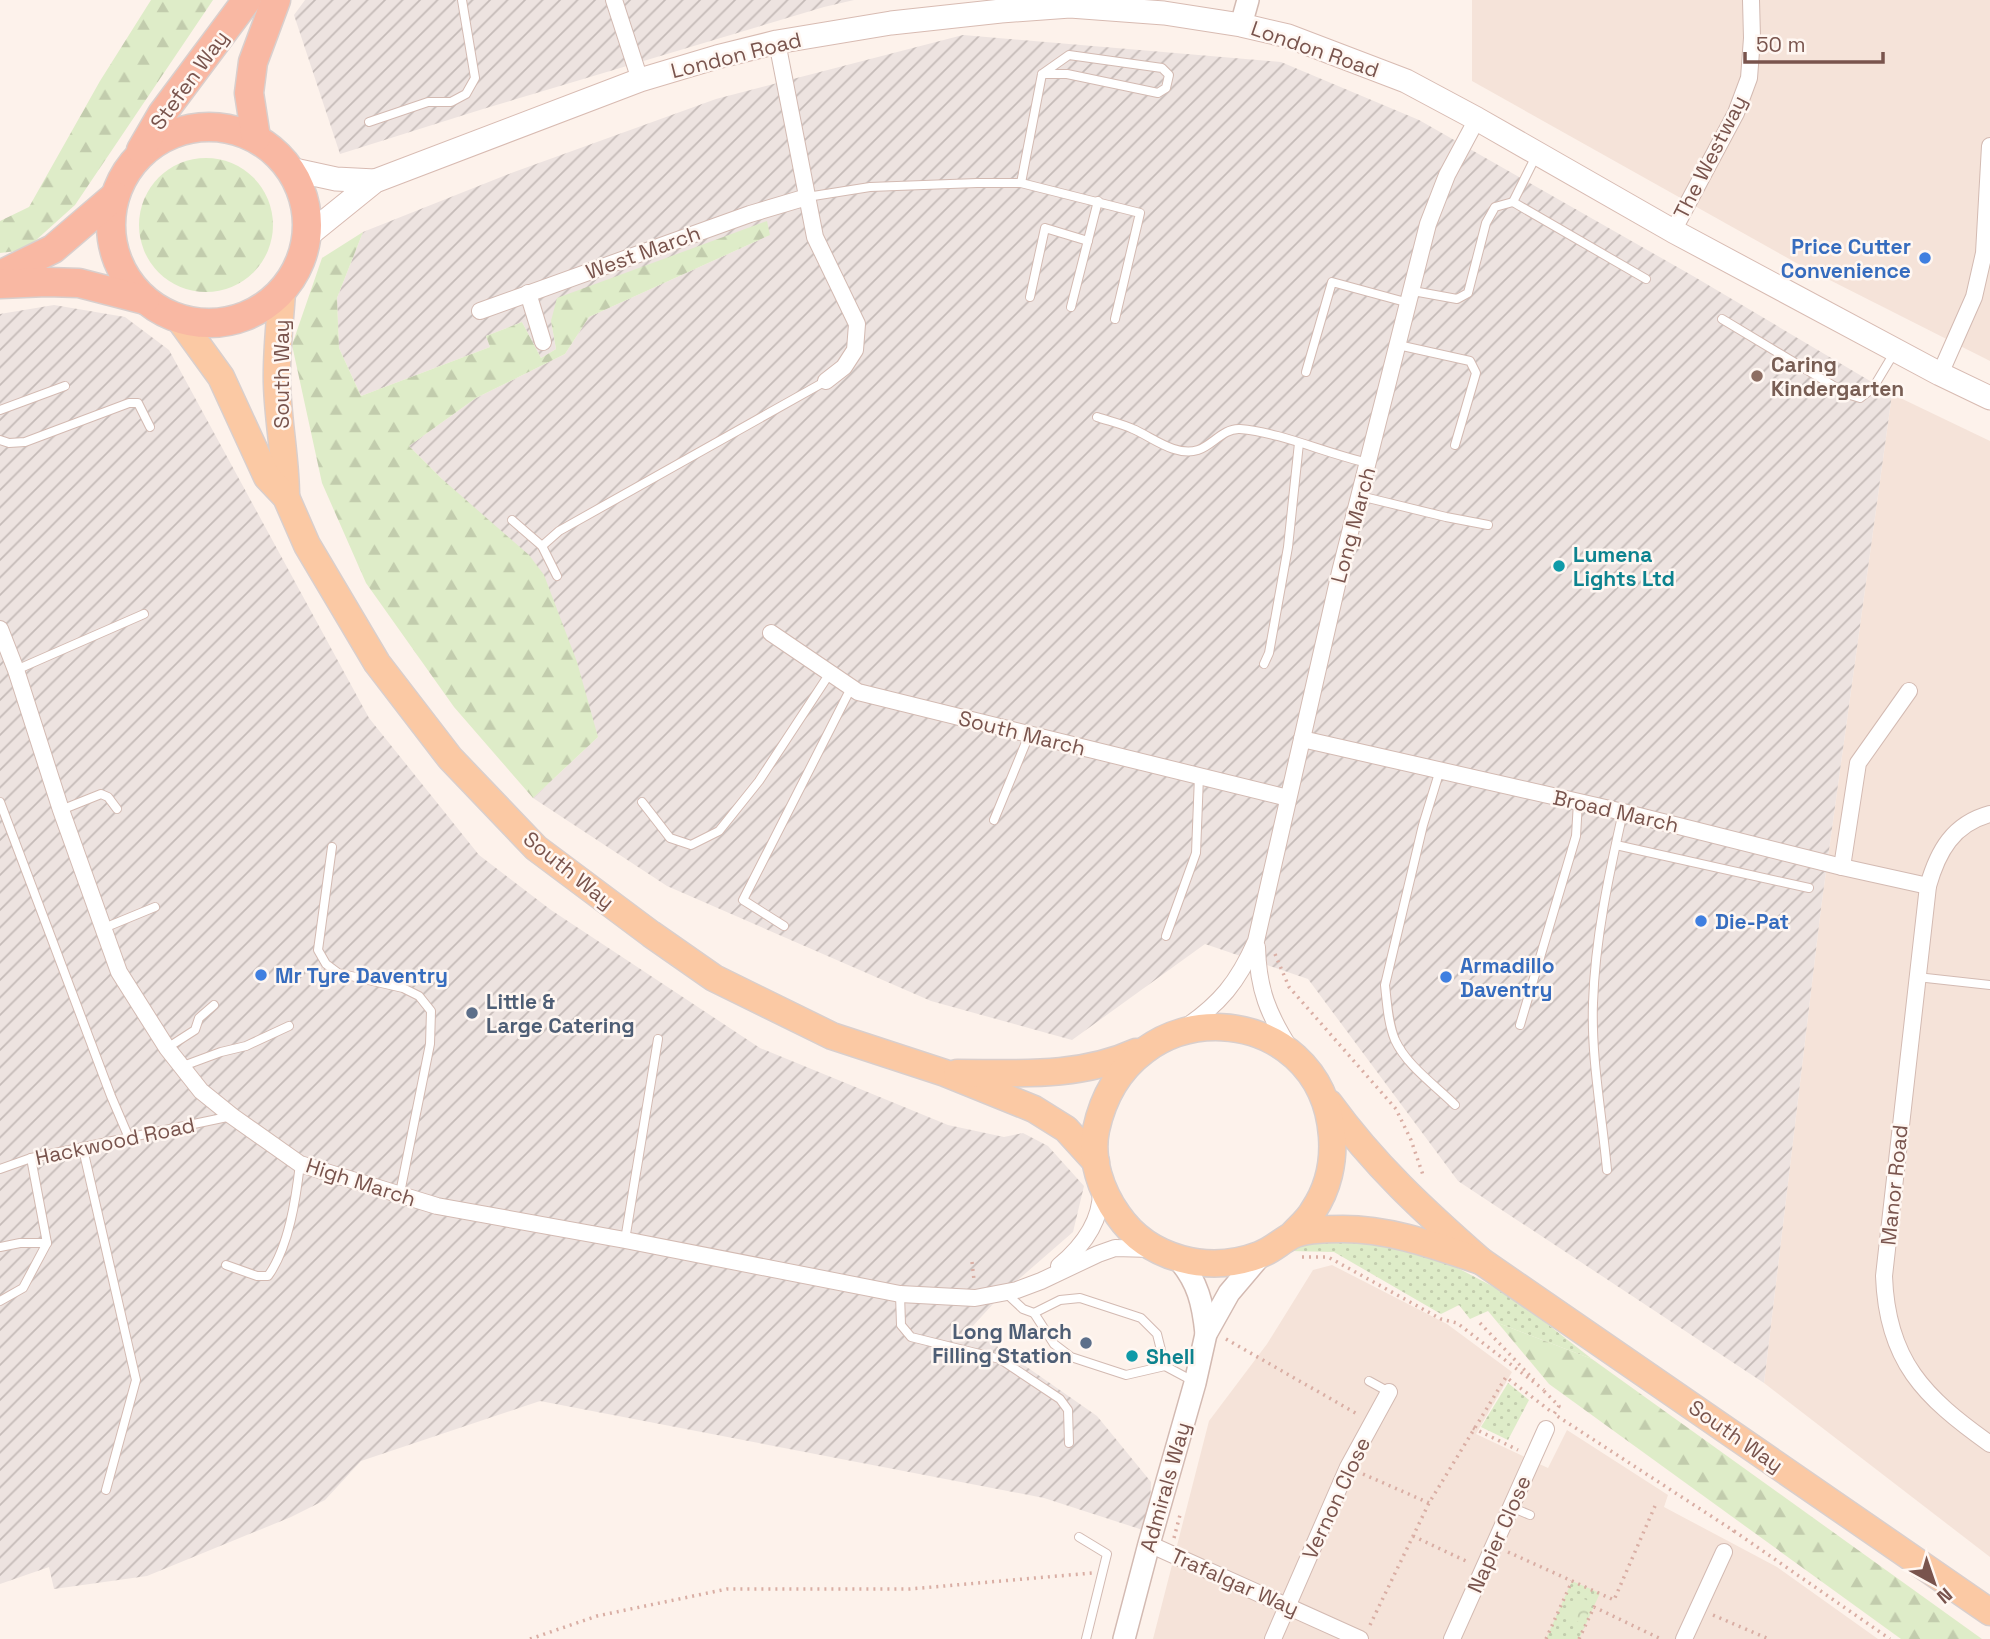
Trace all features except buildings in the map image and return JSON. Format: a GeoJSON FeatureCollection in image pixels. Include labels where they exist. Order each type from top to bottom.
{"type":"FeatureCollection","features":[{"type":"Feature","properties":{"kind":"highway","name":"Stefen Way"},"geometry":{"type":"LineString","coordinates":[[134,162],[162,114],[247,0]]}},
{"type":"Feature","properties":{"kind":"highway","name":"Stefen Way"},"geometry":{"type":"LineString","coordinates":[[256,138],[249,93],[253,62],[276,0]]}},
{"type":"Feature","properties":{"kind":"highway"},"geometry":{"type":"LineString","coordinates":[[191,128],[224,128],[256,138],[280,157],[301,190],[307,212],[307,236],[299,266],[282,292],[260,309],[234,320],[206,324],[179,319],[145,300],[126,278],[114,252],[111,224],[115,196],[134,162],[160,140],[191,128]]}},
{"type":"Feature","properties":{"kind":"highway"},"geometry":{"type":"LineString","coordinates":[[0,275],[53,249],[115,196]]}},
{"type":"Feature","properties":{"kind":"highway"},"geometry":{"type":"LineString","coordinates":[[0,284],[79,283],[145,300]]}},
{"type":"Feature","properties":{"kind":"main road","name":"London Road"},"geometry":{"type":"LineString","coordinates":[[307,236],[375,181],[680,67],[777,42],[999,5],[1070,6],[1164,13],[1241,24],[1288,36],[1406,81],[1673,231],[1990,398]]}},
{"type":"Feature","properties":{"kind":"main road","name":"London Road"},"geometry":{"type":"LineString","coordinates":[[290,169],[336,179],[375,181]]}},
{"type":"Feature","properties":{"kind":"main road","name":"South Way"},"geometry":{"type":"LineString","coordinates":[[282,292],[276,381],[286,468],[286,497]]}},
{"type":"Feature","properties":{"kind":"main road","name":"South Way"},"geometry":{"type":"LineString","coordinates":[[179,319],[221,377],[267,477],[286,497],[307,545],[377,663],[450,758],[536,848],[714,978],[832,1037],[944,1073],[1046,1115],[1066,1129],[1099,1172]]}},
{"type":"Feature","properties":{"kind":"main road"},"geometry":{"type":"LineString","coordinates":[[1211,1026],[1241,1029],[1270,1040],[1295,1057],[1309,1073],[1320,1090],[1331,1120],[1333,1152],[1327,1183],[1294,1247],[1241,1261],[1198,1263],[1167,1254],[1138,1237],[1123,1222],[1110,1203],[1099,1172],[1095,1135],[1101,1108],[1113,1083],[1130,1061],[1151,1044],[1180,1031],[1211,1026]]}},
{"type":"Feature","properties":{"kind":"main road","name":"South Way"},"geometry":{"type":"LineString","coordinates":[[944,1073],[1076,1070],[1116,1060],[1151,1044]]}},
{"type":"Feature","properties":{"kind":"main road","name":"South Way"},"geometry":{"type":"LineString","coordinates":[[1320,1090],[1356,1141],[1385,1172],[1411,1199],[1481,1261],[1990,1612]]}},
{"type":"Feature","properties":{"kind":"main road","name":"South Way"},"geometry":{"type":"LineString","coordinates":[[1294,1247],[1319,1230],[1369,1231],[1416,1240],[1481,1261]]}},
{"type":"Feature","properties":{"kind":"street"},"geometry":{"type":"LineString","coordinates":[[614,0],[640,80]]}},
{"type":"Feature","properties":{"kind":"street"},"geometry":{"type":"LineString","coordinates":[[1241,24],[1248,0]]}},
{"type":"Feature","properties":{"kind":"street","name":"The Westway"},"geometry":{"type":"LineString","coordinates":[[1673,231],[1736,113],[1749,78],[1751,0]]}},
{"type":"Feature","properties":{"kind":"street"},"geometry":{"type":"LineString","coordinates":[[777,42],[815,237],[857,324],[855,350],[844,367],[826,381]]}},
{"type":"Feature","properties":{"kind":"street","name":"Long March"},"geometry":{"type":"LineString","coordinates":[[1180,1031],[1224,996],[1246,965],[1256,941],[1340,572],[1428,223],[1447,175],[1477,119]]}},
{"type":"Feature","properties":{"kind":"street"},"geometry":{"type":"LineString","coordinates":[[1940,374],[1974,298],[1981,264],[1989,190],[1990,146]]}},
{"type":"Feature","properties":{"kind":"street","name":"West March"},"geometry":{"type":"LineString","coordinates":[[480,311],[750,214],[807,197]]}},
{"type":"Feature","properties":{"kind":"street"},"geometry":{"type":"LineString","coordinates":[[528,293],[543,342]]}},
{"type":"Feature","properties":{"kind":"street","name":"High March"},"geometry":{"type":"LineString","coordinates":[[0,629],[119,972],[167,1048],[201,1091],[300,1164],[437,1206],[900,1294],[975,1297],[1041,1281],[1115,1248],[1136,1247],[1167,1254]]}},
{"type":"Feature","properties":{"kind":"street","name":"South March"},"geometry":{"type":"LineString","coordinates":[[771,633],[858,692],[1288,798]]}},
{"type":"Feature","properties":{"kind":"street"},"geometry":{"type":"LineString","coordinates":[[1842,867],[1858,763],[1909,691]]}},
{"type":"Feature","properties":{"kind":"street","name":"Broad March"},"geometry":{"type":"LineString","coordinates":[[1302,739],[1623,812],[1928,886]]}},
{"type":"Feature","properties":{"kind":"street","name":"Manor Road"},"geometry":{"type":"LineString","coordinates":[[1990,814],[1974,818],[1952,836],[1935,861],[1928,886],[1884,1276],[1885,1302],[1897,1349],[1912,1373],[1956,1420],[1990,1444]]}},
{"type":"Feature","properties":{"kind":"street","name":"Long March"},"geometry":{"type":"LineString","coordinates":[[1256,941],[1260,988],[1295,1057]]}},
{"type":"Feature","properties":{"kind":"street","name":"High March"},"geometry":{"type":"LineString","coordinates":[[1041,1281],[1074,1254],[1086,1239],[1100,1209],[1099,1172]]}},
{"type":"Feature","properties":{"kind":"street","name":"Admirals Way"},"geometry":{"type":"LineString","coordinates":[[1167,1254],[1188,1270],[1203,1307],[1206,1334]]}},
{"type":"Feature","properties":{"kind":"street","name":"Admirals Way"},"geometry":{"type":"LineString","coordinates":[[1124,1639],[1206,1334],[1229,1293],[1262,1254]]}},
{"type":"Feature","properties":{"kind":"street","name":"Vernon Close"},"geometry":{"type":"LineString","coordinates":[[1273,1639],[1348,1467],[1389,1392]]}},
{"type":"Feature","properties":{"kind":"street","name":"Napier Close"},"geometry":{"type":"LineString","coordinates":[[1452,1639],[1546,1429]]}},
{"type":"Feature","properties":{"kind":"street","name":"Trafalgar Way"},"geometry":{"type":"LineString","coordinates":[[1149,1544],[1287,1605],[1364,1633]]}},
{"type":"Feature","properties":{"kind":"street"},"geometry":{"type":"LineString","coordinates":[[1684,1639],[1724,1552]]}},
{"type":"Feature","properties":{"kind":"lane"},"geometry":{"type":"LineString","coordinates":[[369,122],[428,102],[450,102],[466,94],[475,78],[462,0]]}},
{"type":"Feature","properties":{"kind":"lane"},"geometry":{"type":"LineString","coordinates":[[1021,183],[1042,74],[1069,55],[1162,68],[1169,75],[1166,88],[1158,93],[1066,74],[1042,74]]}},
{"type":"Feature","properties":{"kind":"lane"},"geometry":{"type":"LineString","coordinates":[[1513,202],[1537,153]]}},
{"type":"Feature","properties":{"kind":"lane","name":"West March"},"geometry":{"type":"LineString","coordinates":[[807,197],[870,187],[1021,183],[1140,213],[1115,318]]}},
{"type":"Feature","properties":{"kind":"lane"},"geometry":{"type":"LineString","coordinates":[[1071,307],[1098,201]]}},
{"type":"Feature","properties":{"kind":"lane"},"geometry":{"type":"LineString","coordinates":[[1306,372],[1332,282],[1411,297],[1457,299],[1468,293],[1486,223],[1495,207],[1513,202],[1646,279]]}},
{"type":"Feature","properties":{"kind":"lane"},"geometry":{"type":"LineString","coordinates":[[1030,297],[1045,228],[1088,241]]}},
{"type":"Feature","properties":{"kind":"lane"},"geometry":{"type":"LineString","coordinates":[[1722,319],[1847,394],[1860,398],[1873,387],[1895,350]]}},
{"type":"Feature","properties":{"kind":"lane"},"geometry":{"type":"LineString","coordinates":[[1398,345],[1470,361],[1476,373],[1455,444]]}},
{"type":"Feature","properties":{"kind":"lane"},"geometry":{"type":"LineString","coordinates":[[542,546],[559,531],[826,381]]}},
{"type":"Feature","properties":{"kind":"lane"},"geometry":{"type":"LineString","coordinates":[[0,410],[65,386]]}},
{"type":"Feature","properties":{"kind":"lane"},"geometry":{"type":"LineString","coordinates":[[0,440],[9,443],[25,442],[129,403],[138,403],[150,427]]}},
{"type":"Feature","properties":{"kind":"lane"},"geometry":{"type":"LineString","coordinates":[[1097,417],[1132,428],[1173,449],[1197,450],[1237,428],[1369,463]]}},
{"type":"Feature","properties":{"kind":"lane"},"geometry":{"type":"LineString","coordinates":[[1264,664],[1289,547],[1299,443]]}},
{"type":"Feature","properties":{"kind":"lane"},"geometry":{"type":"LineString","coordinates":[[1360,496],[1488,525]]}},
{"type":"Feature","properties":{"kind":"lane"},"geometry":{"type":"LineString","coordinates":[[512,520],[542,546],[557,576]]}},
{"type":"Feature","properties":{"kind":"lane"},"geometry":{"type":"LineString","coordinates":[[16,670],[144,614]]}},
{"type":"Feature","properties":{"kind":"lane"},"geometry":{"type":"LineString","coordinates":[[642,802],[670,838],[691,845],[719,831],[759,781],[830,673]]}},
{"type":"Feature","properties":{"kind":"lane"},"geometry":{"type":"LineString","coordinates":[[785,926],[743,900],[852,688]]}},
{"type":"Feature","properties":{"kind":"lane"},"geometry":{"type":"LineString","coordinates":[[995,820],[1029,734]]}},
{"type":"Feature","properties":{"kind":"lane"},"geometry":{"type":"LineString","coordinates":[[1440,770],[1423,825],[1385,985],[1395,1039],[1409,1061],[1455,1105]]}},
{"type":"Feature","properties":{"kind":"lane"},"geometry":{"type":"LineString","coordinates":[[1166,936],[1196,853],[1199,776]]}},
{"type":"Feature","properties":{"kind":"lane"},"geometry":{"type":"LineString","coordinates":[[61,810],[101,794],[108,797],[117,809]]}},
{"type":"Feature","properties":{"kind":"lane"},"geometry":{"type":"LineString","coordinates":[[1520,1025],[1576,836],[1578,802]]}},
{"type":"Feature","properties":{"kind":"lane"},"geometry":{"type":"LineString","coordinates":[[0,803],[129,1138]]}},
{"type":"Feature","properties":{"kind":"lane"},"geometry":{"type":"LineString","coordinates":[[1607,1170],[1593,1006],[1595,964],[1623,812]]}},
{"type":"Feature","properties":{"kind":"lane"},"geometry":{"type":"LineString","coordinates":[[1616,845],[1809,888]]}},
{"type":"Feature","properties":{"kind":"lane"},"geometry":{"type":"LineString","coordinates":[[332,847],[318,950],[326,964],[338,973],[403,988],[419,996],[431,1011],[430,1045],[400,1193]]}},
{"type":"Feature","properties":{"kind":"lane"},"geometry":{"type":"LineString","coordinates":[[104,928],[155,907]]}},
{"type":"Feature","properties":{"kind":"lane"},"geometry":{"type":"LineString","coordinates":[[1917,977],[1990,985]]}},
{"type":"Feature","properties":{"kind":"lane"},"geometry":{"type":"LineString","coordinates":[[167,1048],[195,1030],[199,1018],[214,1005]]}},
{"type":"Feature","properties":{"kind":"lane"},"geometry":{"type":"LineString","coordinates":[[183,1066],[246,1046],[289,1026]]}},
{"type":"Feature","properties":{"kind":"lane"},"geometry":{"type":"LineString","coordinates":[[625,1240],[658,1039]]}},
{"type":"Feature","properties":{"kind":"lane","name":"Hackwood Road"},"geometry":{"type":"LineString","coordinates":[[0,1169],[31,1158],[232,1116]]}},
{"type":"Feature","properties":{"kind":"lane"},"geometry":{"type":"LineString","coordinates":[[83,1149],[136,1380],[106,1490]]}},
{"type":"Feature","properties":{"kind":"lane"},"geometry":{"type":"LineString","coordinates":[[0,1301],[23,1288],[47,1243],[31,1158]]}},
{"type":"Feature","properties":{"kind":"lane"},"geometry":{"type":"LineString","coordinates":[[226,1265],[257,1276],[268,1276],[276,1265],[296,1200],[300,1164]]}},
{"type":"Feature","properties":{"kind":"lane"},"geometry":{"type":"LineString","coordinates":[[0,1247],[20,1243],[47,1243]]}},
{"type":"Feature","properties":{"kind":"lane"},"geometry":{"type":"LineString","coordinates":[[1004,1292],[1023,1308],[1034,1312],[1054,1343],[1071,1357],[1126,1375],[1165,1366],[1195,1383]]}},
{"type":"Feature","properties":{"kind":"lane"},"geometry":{"type":"LineString","coordinates":[[900,1294],[901,1325],[911,1337],[1000,1359],[1060,1399],[1068,1410],[1069,1443]]}},
{"type":"Feature","properties":{"kind":"lane"},"geometry":{"type":"LineString","coordinates":[[1034,1312],[1060,1300],[1080,1298],[1141,1318],[1157,1334],[1165,1366]]}},
{"type":"Feature","properties":{"kind":"lane"},"geometry":{"type":"LineString","coordinates":[[1369,1381],[1389,1392]]}},
{"type":"Feature","properties":{"kind":"lane"},"geometry":{"type":"LineString","coordinates":[[1511,1507],[1530,1515]]}},
{"type":"Feature","properties":{"kind":"lane"},"geometry":{"type":"LineString","coordinates":[[1079,1537],[1107,1554],[1086,1639]]}},
{"type":"Feature","properties":{"kind":"path"},"geometry":{"type":"LineString","coordinates":[[1261,924],[1289,987],[1396,1109],[1411,1140],[1423,1175]]}},
{"type":"Feature","properties":{"kind":"path"},"geometry":{"type":"LineString","coordinates":[[1294,1247],[1328,1257],[1441,1319],[1457,1323],[1544,1390]]}},
{"type":"Feature","properties":{"kind":"path"},"geometry":{"type":"LineString","coordinates":[[972,1262],[974,1283]]}},
{"type":"Feature","properties":{"kind":"path"},"geometry":{"type":"LineString","coordinates":[[1480,1323],[1559,1406],[1546,1429]]}},
{"type":"Feature","properties":{"kind":"path"},"geometry":{"type":"LineString","coordinates":[[1221,1351],[1224,1338],[1372,1423]]}},
{"type":"Feature","properties":{"kind":"path"},"geometry":{"type":"LineString","coordinates":[[1364,1633],[1429,1503],[1506,1377],[1554,1414],[1734,1531],[1890,1639]]}},
{"type":"Feature","properties":{"kind":"path"},"geometry":{"type":"LineString","coordinates":[[1473,1428],[1534,1457]]}},
{"type":"Feature","properties":{"kind":"path"},"geometry":{"type":"LineString","coordinates":[[1348,1467],[1429,1503]]}},
{"type":"Feature","properties":{"kind":"path"},"geometry":{"type":"LineString","coordinates":[[1493,1545],[1614,1600],[1655,1506]]}},
{"type":"Feature","properties":{"kind":"path"},"geometry":{"type":"LineString","coordinates":[[1170,1553],[1180,1513]]}},
{"type":"Feature","properties":{"kind":"path"},"geometry":{"type":"LineString","coordinates":[[1724,1552],[1734,1531]]}},
{"type":"Feature","properties":{"kind":"path"},"geometry":{"type":"LineString","coordinates":[[1413,1536],[1483,1569]]}},
{"type":"Feature","properties":{"kind":"path"},"geometry":{"type":"LineString","coordinates":[[530,1639],[597,1616],[727,1589],[910,1589],[1092,1573],[1089,1586]]}},
{"type":"Feature","properties":{"kind":"path"},"geometry":{"type":"LineString","coordinates":[[1546,1639],[1572,1581]]}},
{"type":"Feature","properties":{"kind":"path"},"geometry":{"type":"LineString","coordinates":[[1580,1639],[1594,1607],[1661,1639]]}},
{"type":"Feature","properties":{"kind":"path"},"geometry":{"type":"LineString","coordinates":[[1698,1608],[1769,1639]]}},
{"type":"Feature","properties":{"kind":"shaded area"},"geometry":{"type":"Polygon","coordinates":[[[305,0],[854,0],[340,154],[294,15],[305,0]]]}},
{"type":"Feature","properties":{"kind":"shaded area"},"geometry":{"type":"Polygon","coordinates":[[[1472,0],[1990,0],[1990,361],[1800,265],[1472,81],[1472,0]]]}},
{"type":"Feature","properties":{"kind":"shaded area"},"geometry":{"type":"Polygon","coordinates":[[[963,35],[1281,62],[1419,120],[1693,276],[1892,394],[1821,908],[1764,1383],[1458,1181],[1308,979],[1205,944],[1072,1040],[931,1001],[667,886],[533,798],[598,737],[442,479],[409,446],[476,398],[565,354],[589,317],[770,235],[551,321],[556,349],[541,358],[522,322],[486,336],[490,347],[361,396],[339,348],[337,298],[363,232],[514,172],[716,99],[963,35]]]}},
{"type":"Feature","properties":{"kind":"shaded area"},"geometry":{"type":"Polygon","coordinates":[[[54,305],[125,317],[169,350],[369,718],[479,855],[551,910],[760,1048],[948,1125],[1004,1137],[1023,1133],[1048,1146],[1084,1186],[1073,1232],[1004,1292],[971,1328],[1097,1416],[1151,1482],[1149,1532],[1044,1498],[540,1401],[361,1461],[325,1500],[291,1517],[147,1576],[54,1589],[49,1567],[0,1584],[0,314],[54,305]]]}},
{"type":"Feature","properties":{"kind":"shaded area"},"geometry":{"type":"Polygon","coordinates":[[[1892,394],[1990,441],[1990,1557],[1764,1383],[1821,908],[1892,394]]]}},
{"type":"Feature","properties":{"kind":"shaded area"},"geometry":{"type":"Polygon","coordinates":[[[1332,1265],[1447,1324],[1512,1372],[1476,1434],[1548,1468],[1567,1430],[1668,1495],[1664,1507],[1777,1567],[1878,1639],[1153,1639],[1209,1421],[1267,1344],[1313,1270],[1332,1265]]]}},
{"type":"Feature","properties":{"kind":"green space"},"geometry":{"type":"Polygon","coordinates":[[[151,0],[213,0],[75,205],[25,250],[0,253],[0,221],[29,207],[100,81],[151,0]]]}},
{"type":"Feature","properties":{"kind":"green space"},"geometry":{"type":"Polygon","coordinates":[[[206,158],[232,163],[254,177],[268,199],[273,225],[268,251],[254,273],[232,287],[206,292],[180,287],[158,273],[144,251],[139,225],[144,199],[158,177],[180,163],[206,158]]]}},
{"type":"Feature","properties":{"kind":"green space"},"geometry":{"type":"Polygon","coordinates":[[[767,221],[770,235],[589,317],[565,354],[476,398],[409,446],[442,479],[529,555],[544,575],[577,662],[598,737],[533,798],[454,707],[366,583],[322,483],[292,345],[322,258],[363,232],[337,298],[339,348],[361,396],[490,347],[486,336],[522,322],[541,358],[556,349],[551,321],[557,298],[767,221]]]}},
{"type":"Feature","properties":{"kind":"green space"},"geometry":{"type":"Polygon","coordinates":[[[1339,1235],[1429,1253],[1513,1297],[1592,1359],[1498,1323],[1488,1311],[1470,1319],[1459,1305],[1441,1314],[1334,1252],[1290,1251],[1298,1242],[1339,1235]]]}},
{"type":"Feature","properties":{"kind":"green space"},"geometry":{"type":"Polygon","coordinates":[[[1498,1323],[1592,1359],[1982,1639],[1901,1639],[1549,1384],[1498,1323]]]}},
{"type":"Feature","properties":{"kind":"green space"},"geometry":{"type":"Polygon","coordinates":[[[1508,1383],[1529,1400],[1508,1440],[1481,1427],[1508,1383]]]}},
{"type":"Feature","properties":{"kind":"green space"},"geometry":{"type":"Polygon","coordinates":[[[1572,1581],[1600,1593],[1579,1639],[1546,1639],[1572,1581]]]}},
{"type":"Feature","properties":{"kind":"green space"},"geometry":{"type":"Polygon","coordinates":[[[1577,1596],[1593,1603],[1583,1624],[1567,1617],[1577,1596]]]}},
{"type":"Feature","properties":{"kind":"place","name":"Price Cutter Convenience"},"geometry":{"type":"Point","coordinates":[1925,258]}},
{"type":"Feature","properties":{"kind":"place","name":"Caring Kindergarten"},"geometry":{"type":"Point","coordinates":[1757,376]}},
{"type":"Feature","properties":{"kind":"place","name":"Lumena Lights Ltd"},"geometry":{"type":"Point","coordinates":[1559,566]}},
{"type":"Feature","properties":{"kind":"place","name":"Die-Pat"},"geometry":{"type":"Point","coordinates":[1701,921]}},
{"type":"Feature","properties":{"kind":"place","name":"Mr Tyre Daventry"},"geometry":{"type":"Point","coordinates":[261,975]}},
{"type":"Feature","properties":{"kind":"place","name":"Armadillo Daventry"},"geometry":{"type":"Point","coordinates":[1446,977]}},
{"type":"Feature","properties":{"kind":"place","name":"Little & Large Catering"},"geometry":{"type":"Point","coordinates":[472,1013]}},
{"type":"Feature","properties":{"kind":"place","name":"Long March Filling Station"},"geometry":{"type":"Point","coordinates":[1086,1343]}},
{"type":"Feature","properties":{"kind":"place","name":"Shell"},"geometry":{"type":"Point","coordinates":[1132,1356]}}]}
